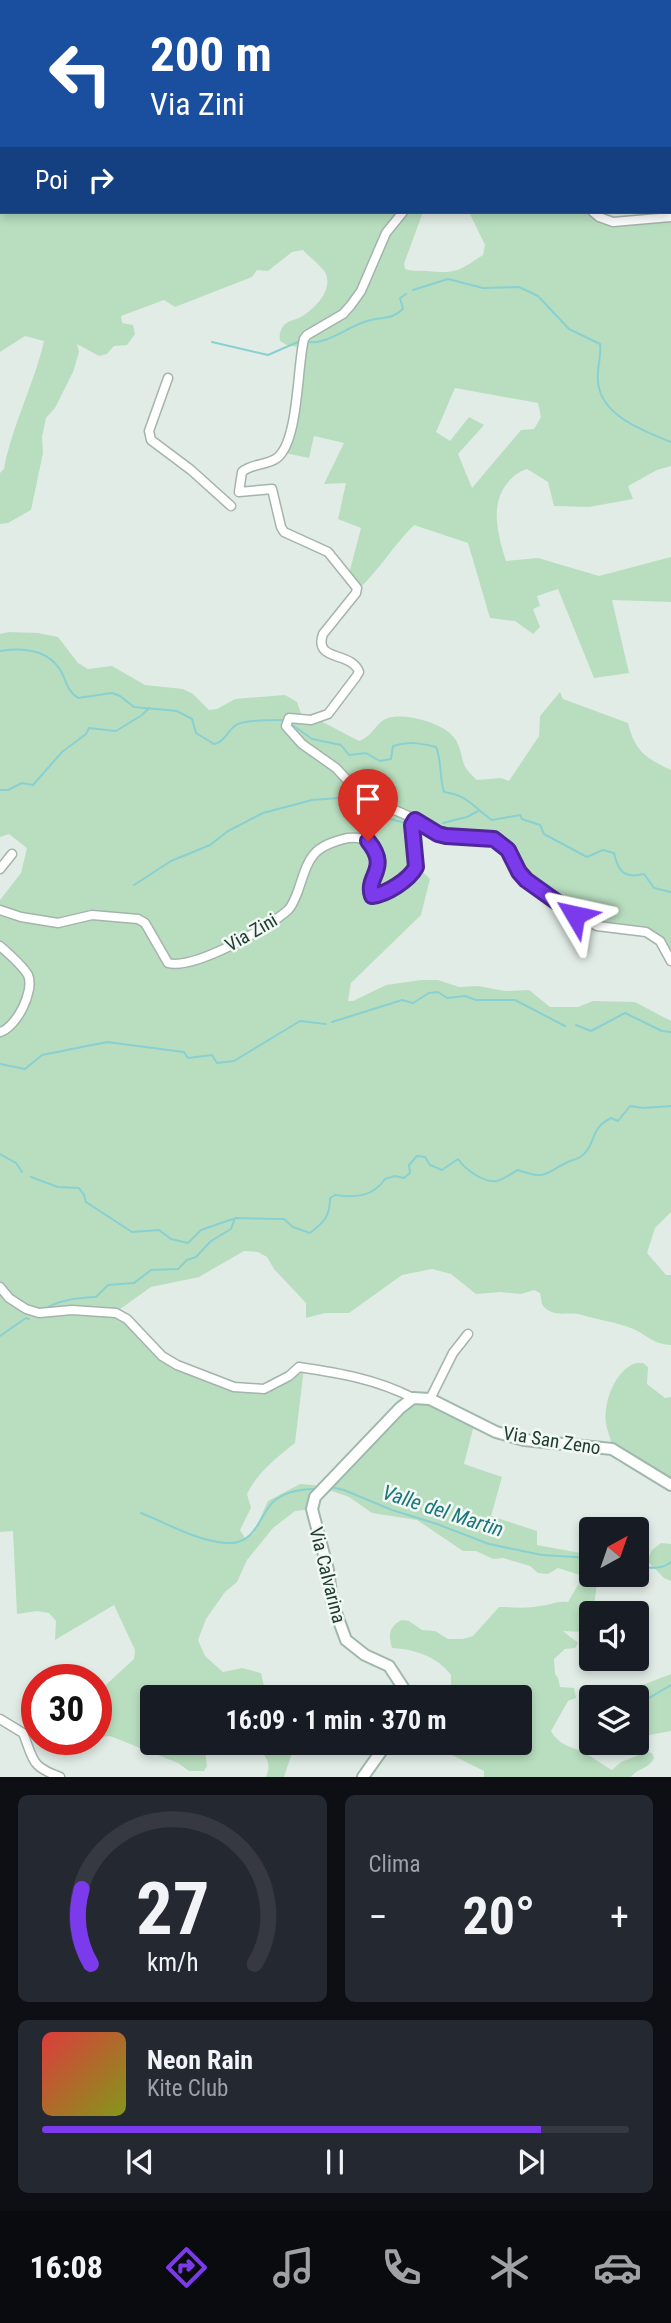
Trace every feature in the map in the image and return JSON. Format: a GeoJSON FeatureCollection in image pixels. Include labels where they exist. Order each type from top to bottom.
{"type":"FeatureCollection","features":[{"type":"Feature","properties":{"kind":"street"},"geometry":{"type":"LineString","coordinates":[[401,214],[386,233],[361,292],[351,305],[343,314],[304,339],[295,411],[287,442],[277,458],[249,466],[242,472],[239,492],[272,489],[284,532],[328,552],[357,588],[356,593],[323,634],[320,646],[325,651],[353,663],[359,672],[328,714],[311,720],[289,718],[286,726],[302,744],[336,768],[362,795],[438,834],[494,839],[508,850],[526,880],[575,915],[597,926],[646,932],[660,941],[671,961]]}},
{"type":"Feature","properties":{"kind":"street"},"geometry":{"type":"LineString","coordinates":[[595,214],[613,222],[671,217]]}},
{"type":"Feature","properties":{"kind":"street"},"geometry":{"type":"LineString","coordinates":[[168,378],[149,431],[151,440],[191,470],[231,506]]}},
{"type":"Feature","properties":{"kind":"street","name":"Via Zini"},"geometry":{"type":"LineString","coordinates":[[0,909],[21,917],[58,923],[93,915],[138,919],[145,923],[168,963],[174,965],[190,962],[228,947],[288,910],[313,853],[327,844],[358,837],[368,841],[379,863],[370,887],[372,896],[379,895],[408,878],[416,867],[412,825],[415,820]]}},
{"type":"Feature","properties":{"kind":"street"},"geometry":{"type":"LineString","coordinates":[[0,869],[12,855]]}},
{"type":"Feature","properties":{"kind":"street"},"geometry":{"type":"LineString","coordinates":[[0,946],[25,972],[30,984],[18,1019],[8,1030],[0,1032]]}},
{"type":"Feature","properties":{"kind":"street"},"geometry":{"type":"LineString","coordinates":[[0,1287],[9,1298],[26,1309],[39,1313],[72,1310],[116,1313],[127,1319],[162,1356],[177,1365],[234,1387],[264,1389],[289,1376],[299,1367],[360,1377],[412,1398],[430,1399],[453,1353],[468,1334]]}},
{"type":"Feature","properties":{"kind":"street","name":"Via Calvarina"},"geometry":{"type":"LineString","coordinates":[[401,1685],[388,1666],[365,1655],[346,1640],[332,1602],[328,1570],[312,1508],[315,1497],[324,1486],[412,1398]]}},
{"type":"Feature","properties":{"kind":"street","name":"Via San Zeno"},"geometry":{"type":"LineString","coordinates":[[430,1399],[496,1432],[524,1440],[612,1449],[671,1485]]}},
{"type":"Feature","properties":{"kind":"street"},"geometry":{"type":"LineString","coordinates":[[0,1719],[23,1733],[29,1755],[35,1764],[60,1777]]}},
{"type":"Feature","properties":{"kind":"street"},"geometry":{"type":"LineString","coordinates":[[363,1777],[379,1755]]}},
{"type":"Feature","properties":{"kind":"green space"},"geometry":{"type":"Polygon","coordinates":[[[0,214],[422,214],[404,264],[405,269],[445,272],[462,268],[483,255],[485,245],[470,214],[596,214],[607,221],[671,217],[671,466],[657,470],[628,486],[633,499],[589,507],[554,506],[548,482],[527,469],[505,486],[497,506],[497,517],[506,561],[538,558],[599,576],[671,557],[671,602],[612,600],[629,673],[594,678],[558,589],[537,596],[540,606],[533,609],[540,627],[533,634],[515,621],[490,618],[468,543],[414,525],[358,590],[349,574],[361,528],[338,519],[346,483],[324,484],[344,443],[314,436],[309,458],[285,453],[302,348],[280,341],[280,333],[286,324],[310,311],[327,287],[326,274],[303,250],[292,252],[268,271],[257,270],[252,277],[175,307],[164,300],[121,316],[122,323],[133,325],[135,334],[127,345],[114,346],[107,354],[99,356],[77,344],[79,352],[73,372],[55,408],[46,418],[42,437],[43,453],[31,510],[8,523],[0,524],[0,473],[4,469],[44,341],[25,336],[0,352],[0,214]],[[455,388],[436,432],[450,441],[469,417],[484,425],[458,454],[472,488],[521,430],[534,429],[541,417],[538,403],[455,388]]]}},
{"type":"Feature","properties":{"kind":"green space"},"geometry":{"type":"Polygon","coordinates":[[[38,633],[58,637],[78,663],[88,669],[112,666],[145,685],[183,689],[193,694],[209,710],[217,709],[235,699],[285,695],[297,702],[303,719],[317,719],[359,741],[388,718],[405,717],[426,721],[452,736],[457,742],[465,766],[477,780],[501,778],[509,781],[539,736],[540,716],[560,692],[563,699],[628,723],[634,741],[643,753],[671,770],[671,958],[657,938],[594,924],[528,881],[502,843],[454,836],[415,821],[419,868],[430,879],[421,915],[351,983],[348,1001],[386,985],[438,980],[459,987],[529,990],[550,1007],[578,1007],[593,1001],[635,1002],[671,1021],[671,1212],[655,1228],[647,1253],[666,1275],[671,1275],[671,1345],[659,1343],[619,1324],[550,1311],[542,1305],[540,1293],[534,1290],[521,1294],[476,1294],[451,1274],[432,1269],[402,1275],[349,1313],[325,1313],[306,1318],[306,1303],[274,1269],[267,1257],[258,1252],[244,1251],[199,1277],[151,1287],[113,1314],[128,1320],[162,1355],[246,1389],[271,1385],[294,1368],[304,1368],[295,1443],[262,1472],[251,1486],[247,1494],[251,1508],[240,1530],[245,1538],[253,1534],[268,1501],[300,1484],[324,1486],[413,1398],[475,1421],[464,1464],[502,1477],[491,1516],[537,1531],[537,1545],[579,1553],[579,1575],[558,1568],[548,1574],[538,1573],[530,1566],[503,1558],[493,1559],[476,1551],[463,1551],[417,1520],[372,1513],[349,1497],[332,1491],[315,1497],[312,1509],[295,1511],[273,1528],[247,1560],[237,1582],[225,1592],[206,1619],[198,1640],[205,1656],[223,1672],[242,1668],[261,1673],[264,1685],[140,1685],[140,1748],[112,1737],[112,1679],[134,1659],[135,1650],[114,1605],[55,1640],[56,1621],[49,1613],[37,1611],[17,1614],[13,1531],[0,1532],[0,900],[21,873],[27,848],[9,834],[0,837],[0,634],[38,633]]]}},
{"type":"Feature","properties":{"kind":"green space"},"geometry":{"type":"Polygon","coordinates":[[[636,1363],[643,1363],[648,1367],[647,1384],[665,1398],[671,1397],[671,1485],[612,1449],[606,1423],[609,1396],[622,1372],[636,1363]]]}},
{"type":"Feature","properties":{"kind":"green space"},"geometry":{"type":"Polygon","coordinates":[[[661,1543],[671,1544],[671,1581],[664,1578],[649,1563],[652,1550],[661,1543]]]}},
{"type":"Feature","properties":{"kind":"green space"},"geometry":{"type":"Polygon","coordinates":[[[579,1583],[579,1587],[596,1587],[595,1601],[579,1601],[579,1632],[563,1631],[578,1643],[575,1648],[565,1649],[554,1659],[555,1674],[560,1687],[574,1688],[576,1698],[568,1701],[551,1731],[561,1742],[579,1750],[579,1755],[589,1755],[612,1770],[621,1762],[639,1755],[652,1753],[654,1758],[631,1777],[484,1777],[484,1771],[452,1755],[532,1755],[532,1685],[451,1685],[451,1675],[439,1663],[425,1655],[392,1648],[392,1628],[402,1620],[409,1621],[422,1630],[435,1631],[448,1639],[463,1639],[473,1636],[499,1607],[544,1606],[568,1602],[579,1583]]]}},
{"type":"Feature","properties":{"kind":"green space"},"geometry":{"type":"Polygon","coordinates":[[[671,1674],[671,1731],[649,1735],[649,1685],[643,1685],[671,1674]]]}},
{"type":"Feature","properties":{"kind":"green space"},"geometry":{"type":"Polygon","coordinates":[[[158,1755],[206,1755],[207,1766],[204,1771],[189,1771],[158,1755]]]}},
{"type":"Feature","properties":{"kind":"green space"},"geometry":{"type":"Polygon","coordinates":[[[264,1755],[291,1755],[284,1777],[266,1777],[268,1762],[264,1755]]]}},
{"type":"Feature","properties":{"kind":"waterway"},"geometry":{"type":"LineString","coordinates":[[413,290],[448,279],[483,288],[519,287],[538,296],[569,329],[600,344],[598,382],[601,394],[615,413],[649,433],[671,442]]}},
{"type":"Feature","properties":{"kind":"waterway"},"geometry":{"type":"LineString","coordinates":[[308,342],[324,340],[363,322],[396,315],[403,309],[400,298],[406,294]]}},
{"type":"Feature","properties":{"kind":"waterway"},"geometry":{"type":"LineString","coordinates":[[212,342],[268,355],[300,341]]}},
{"type":"Feature","properties":{"kind":"waterway"},"geometry":{"type":"LineString","coordinates":[[0,651],[28,650],[44,655],[58,667],[70,691],[78,698],[112,693],[134,707],[177,711],[192,719],[196,733],[214,744],[240,723],[283,720]]}},
{"type":"Feature","properties":{"kind":"waterway"},"geometry":{"type":"LineString","coordinates":[[0,790],[8,790],[22,783],[33,785],[62,752],[86,734],[89,728],[116,731],[149,708]]}},
{"type":"Feature","properties":{"kind":"waterway"},"geometry":{"type":"LineString","coordinates":[[291,724],[312,739],[341,745],[349,755],[366,753],[380,761],[391,759],[393,746],[399,744],[414,743],[436,747],[444,792],[465,799],[492,820],[520,815],[522,819],[540,825],[544,834],[587,857],[603,850],[614,853],[623,872],[631,875],[644,874],[654,888],[671,892]]}},
{"type":"Feature","properties":{"kind":"waterway"},"geometry":{"type":"LineString","coordinates":[[134,885],[171,861],[210,845],[228,831],[263,813],[312,800],[339,798],[349,794],[380,816],[408,824]]}},
{"type":"Feature","properties":{"kind":"waterway"},"geometry":{"type":"LineString","coordinates":[[443,823],[467,817],[478,811]]}},
{"type":"Feature","properties":{"kind":"waterway"},"geometry":{"type":"LineString","coordinates":[[332,1022],[402,1000],[413,1003],[429,993],[438,992],[447,998],[465,996],[476,1000],[515,1000],[565,1026]]}},
{"type":"Feature","properties":{"kind":"waterway"},"geometry":{"type":"LineString","coordinates":[[576,1025],[591,1031],[625,1013],[662,1031],[671,1032]]}},
{"type":"Feature","properties":{"kind":"waterway"},"geometry":{"type":"LineString","coordinates":[[0,1064],[25,1069],[42,1055],[107,1042],[184,1052],[188,1058],[212,1055],[217,1063],[234,1061],[300,1021],[326,1024]]}},
{"type":"Feature","properties":{"kind":"waterway"},"geometry":{"type":"LineString","coordinates":[[45,1309],[63,1301],[96,1297],[108,1285],[134,1283],[151,1270],[178,1269],[187,1260],[196,1257],[211,1241],[231,1229],[235,1218],[284,1219],[293,1227],[310,1233],[325,1218],[330,1198],[335,1195],[363,1195],[375,1190],[385,1179],[395,1176],[404,1178],[410,1173],[409,1165],[417,1156],[425,1157],[430,1165],[442,1170],[458,1159],[475,1174],[492,1181],[500,1180],[518,1170],[541,1175],[582,1156],[600,1126],[611,1118],[618,1121],[630,1106],[671,1106]]}},
{"type":"Feature","properties":{"kind":"waterway"},"geometry":{"type":"LineString","coordinates":[[0,1154],[16,1163],[22,1172]]}},
{"type":"Feature","properties":{"kind":"waterway"},"geometry":{"type":"LineString","coordinates":[[31,1177],[58,1187],[79,1188],[86,1202],[132,1232],[159,1230],[171,1239],[188,1243],[201,1230],[233,1219]]}},
{"type":"Feature","properties":{"kind":"waterway"},"geometry":{"type":"LineString","coordinates":[[0,1336],[26,1318],[29,1319]]}},
{"type":"Feature","properties":{"kind":"waterway","name":"Valle del Martin"},"geometry":{"type":"LineString","coordinates":[[331,1487],[489,1544],[542,1555],[579,1557]]}},
{"type":"Feature","properties":{"kind":"waterway","name":"Valle del Martin"},"geometry":{"type":"LineString","coordinates":[[141,1513],[206,1539],[238,1542],[252,1533],[269,1506],[278,1498],[315,1489]]}},
{"type":"Feature","properties":{"kind":"waterway","name":"Valle del Martin"},"geometry":{"type":"LineString","coordinates":[[649,1568],[671,1562]]}},
{"type":"Feature","properties":{"kind":"waterway"},"geometry":{"type":"LineString","coordinates":[[649,1698],[671,1685]]}},
{"type":"Feature","properties":{"kind":"route"},"geometry":{"type":"LineString","coordinates":[[368,841],[379,863],[370,887],[372,896],[379,895],[408,878],[416,867],[412,825],[415,820],[446,836],[494,839],[508,850],[526,880],[575,915]]}}]}
